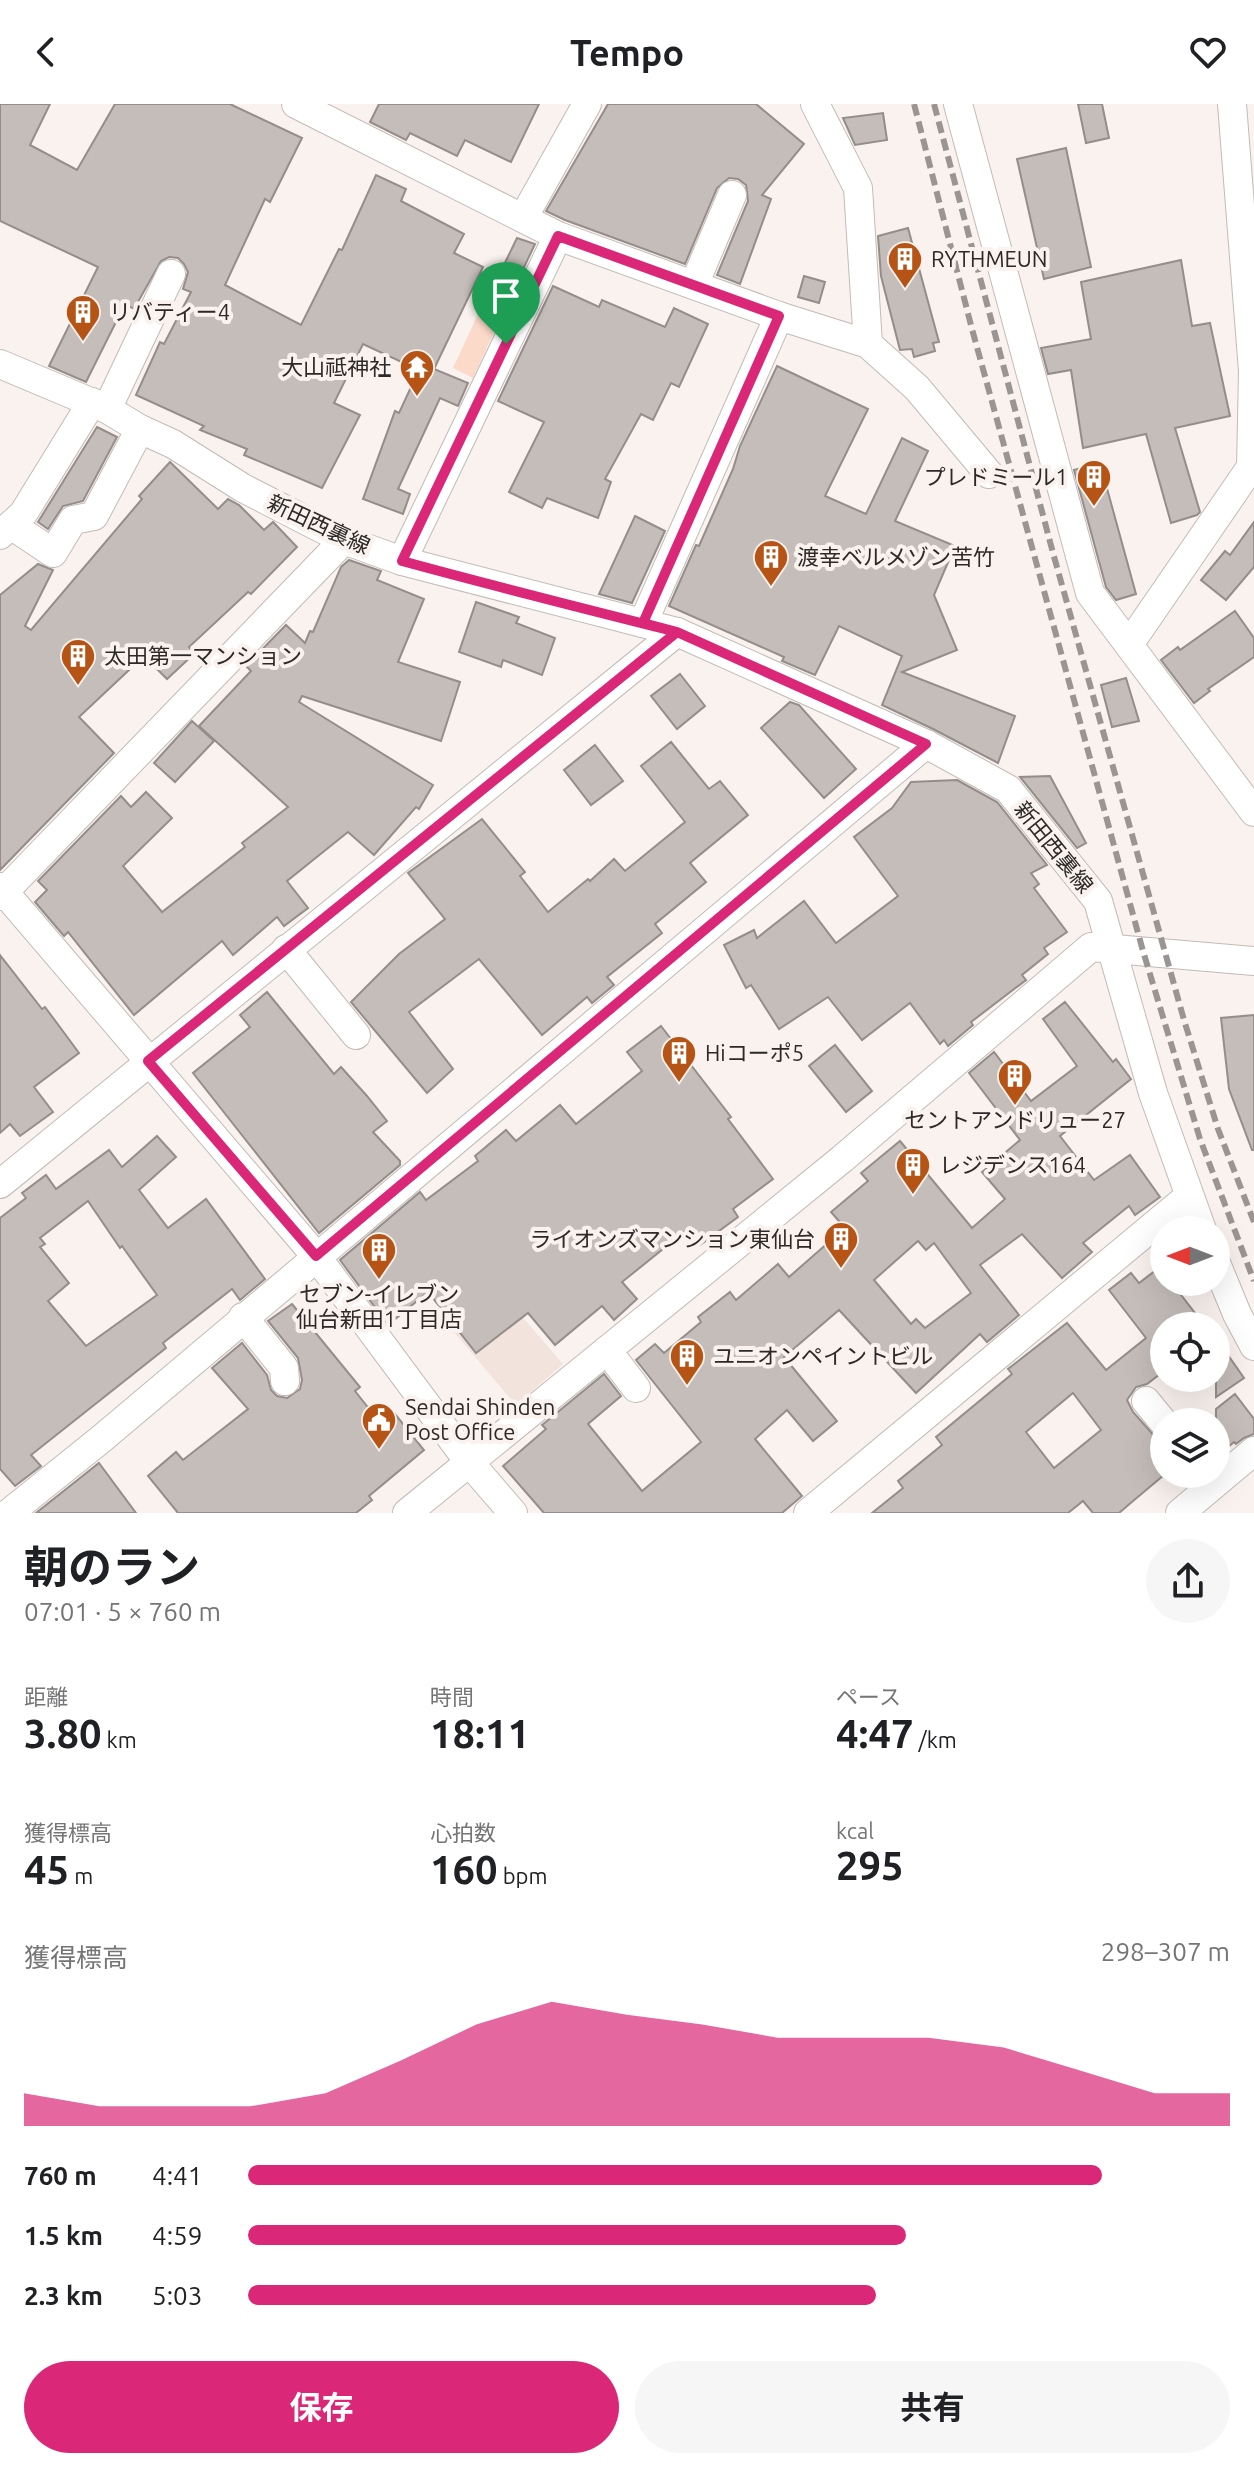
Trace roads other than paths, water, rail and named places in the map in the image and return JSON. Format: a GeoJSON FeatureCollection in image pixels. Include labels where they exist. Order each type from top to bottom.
{"type":"FeatureCollection","features":[{"type":"Feature","properties":{"kind":"street"},"geometry":{"type":"LineString","coordinates":[[296,104],[558,236],[779,316],[868,344],[917,388],[989,474]]}},
{"type":"Feature","properties":{"kind":"street"},"geometry":{"type":"LineString","coordinates":[[523,218],[587,104]]}},
{"type":"Feature","properties":{"kind":"street"},"geometry":{"type":"LineString","coordinates":[[815,104],[858,188],[868,344]]}},
{"type":"Feature","properties":{"kind":"street"},"geometry":{"type":"LineString","coordinates":[[958,104],[1090,593],[1254,812]]}},
{"type":"Feature","properties":{"kind":"street"},"geometry":{"type":"LineString","coordinates":[[1130,643],[1251,467],[1253,371],[1232,104]]}},
{"type":"Feature","properties":{"kind":"street"},"geometry":{"type":"LineString","coordinates":[[694,285],[732,195]]}},
{"type":"Feature","properties":{"kind":"street"},"geometry":{"type":"LineString","coordinates":[[402,561],[558,236]]}},
{"type":"Feature","properties":{"kind":"street"},"geometry":{"type":"LineString","coordinates":[[140,429],[94,516],[73,520],[53,553],[6,530],[23,514],[99,405],[171,274]]}},
{"type":"Feature","properties":{"kind":"street"},"geometry":{"type":"LineString","coordinates":[[643,623],[779,316]]}},
{"type":"Feature","properties":{"kind":"street","name":"新田西裏線"},"geometry":{"type":"LineString","coordinates":[[0,364],[99,405],[173,444],[243,488],[344,540],[402,561],[677,632],[926,744],[1008,789],[1098,901],[1153,1093],[1196,1216]]}},
{"type":"Feature","properties":{"kind":"street"},"geometry":{"type":"LineString","coordinates":[[344,540],[2,891],[316,1256],[469,1462],[513,1513]]}},
{"type":"Feature","properties":{"kind":"street"},"geometry":{"type":"LineString","coordinates":[[0,1184],[677,632]]}},
{"type":"Feature","properties":{"kind":"street"},"geometry":{"type":"LineString","coordinates":[[9,1513],[100,1440],[926,744]]}},
{"type":"Feature","properties":{"kind":"street"},"geometry":{"type":"LineString","coordinates":[[407,1513],[842,1159],[1091,947],[1254,961]]}},
{"type":"Feature","properties":{"kind":"street"},"geometry":{"type":"LineString","coordinates":[[286,949],[356,1035]]}},
{"type":"Feature","properties":{"kind":"street"},"geometry":{"type":"LineString","coordinates":[[808,1513],[1188,1197]]}},
{"type":"Feature","properties":{"kind":"street"},"geometry":{"type":"LineString","coordinates":[[1230,1296],[1254,1346]]}},
{"type":"Feature","properties":{"kind":"street"},"geometry":{"type":"LineString","coordinates":[[243,1317],[284,1368],[285,1381]]}},
{"type":"Feature","properties":{"kind":"street"},"geometry":{"type":"LineString","coordinates":[[607,1350],[636,1388]]}},
{"type":"Feature","properties":{"kind":"street"},"geometry":{"type":"LineString","coordinates":[[1146,1401],[1152,1408]]}},
{"type":"Feature","properties":{"kind":"street"},"geometry":{"type":"LineString","coordinates":[[1230,1466],[1254,1451]]}},
{"type":"Feature","properties":{"kind":"street"},"geometry":{"type":"LineString","coordinates":[[1180,1513],[1202,1488]]}},
{"type":"Feature","properties":{"kind":"railway"},"geometry":{"type":"LineString","coordinates":[[914,104],[972,329],[1143,951],[1200,1139],[1254,1281]]}},
{"type":"Feature","properties":{"kind":"railway"},"geometry":{"type":"LineString","coordinates":[[934,104],[1053,553],[1184,1020],[1218,1129],[1254,1222]]}},
{"type":"Feature","properties":{"kind":"place","name":"RYTHMEUN"},"geometry":{"type":"Point","coordinates":[905,290]}},
{"type":"Feature","properties":{"kind":"place","name":"リバティー4"},"geometry":{"type":"Point","coordinates":[83,343]}},
{"type":"Feature","properties":{"kind":"place","name":"大山祗神社"},"geometry":{"type":"Point","coordinates":[417,398]}},
{"type":"Feature","properties":{"kind":"place","name":"プレドミール1"},"geometry":{"type":"Point","coordinates":[1094,508]}},
{"type":"Feature","properties":{"kind":"place","name":"渡幸ベルメゾン苦竹"},"geometry":{"type":"Point","coordinates":[771,588]}},
{"type":"Feature","properties":{"kind":"place","name":"太田第一マンション"},"geometry":{"type":"Point","coordinates":[78,687]}},
{"type":"Feature","properties":{"kind":"place","name":"Hiコーポ5"},"geometry":{"type":"Point","coordinates":[679,1084]}},
{"type":"Feature","properties":{"kind":"place","name":"セントアンドリュー27"},"geometry":{"type":"Point","coordinates":[1015,1107]}},
{"type":"Feature","properties":{"kind":"place","name":"レジデンス164"},"geometry":{"type":"Point","coordinates":[913,1196]}},
{"type":"Feature","properties":{"kind":"place","name":"ライオンズマンション東仙台"},"geometry":{"type":"Point","coordinates":[841,1270]}},
{"type":"Feature","properties":{"kind":"place","name":"セブン-イレブン 仙台新田1丁目店"},"geometry":{"type":"Point","coordinates":[379,1281]}},
{"type":"Feature","properties":{"kind":"place","name":"ユニオンペイントビル"},"geometry":{"type":"Point","coordinates":[687,1387]}},
{"type":"Feature","properties":{"kind":"place","name":"Sendai Shinden Post Office"},"geometry":{"type":"Point","coordinates":[379,1451]}}]}
